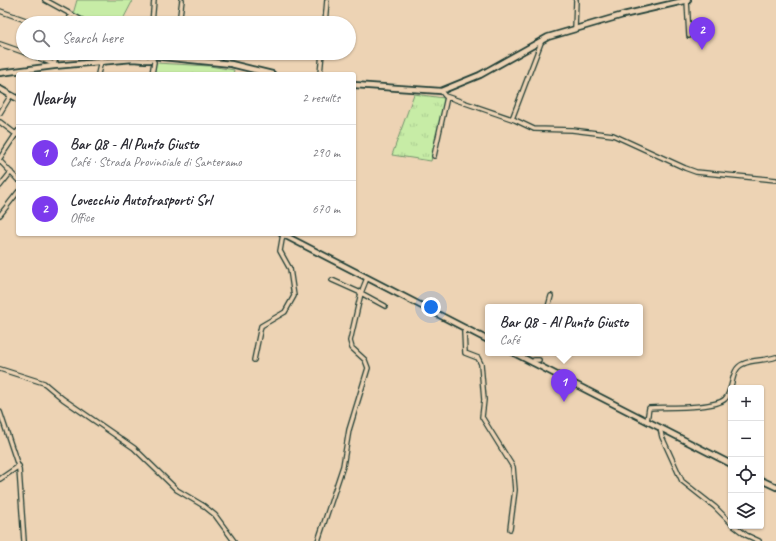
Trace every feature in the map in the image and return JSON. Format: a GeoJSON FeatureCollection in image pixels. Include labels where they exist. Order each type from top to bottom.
{"type":"FeatureCollection","features":[{"type":"Feature","properties":{"kind":"street"},"geometry":{"type":"LineString","coordinates":[[45,0],[75,16]]}},
{"type":"Feature","properties":{"kind":"street"},"geometry":{"type":"LineString","coordinates":[[153,16],[154,0]]}},
{"type":"Feature","properties":{"kind":"street"},"geometry":{"type":"LineString","coordinates":[[180,16],[182,0]]}},
{"type":"Feature","properties":{"kind":"street"},"geometry":{"type":"LineString","coordinates":[[326,16],[327,0]]}},
{"type":"Feature","properties":{"kind":"street"},"geometry":{"type":"LineString","coordinates":[[575,29],[576,0]]}},
{"type":"Feature","properties":{"kind":"street"},"geometry":{"type":"LineString","coordinates":[[356,86],[441,91],[480,75],[542,40],[575,29],[687,0],[689,36]]}},
{"type":"Feature","properties":{"kind":"street"},"geometry":{"type":"LineString","coordinates":[[0,11],[16,17]]}},
{"type":"Feature","properties":{"kind":"street"},"geometry":{"type":"LineString","coordinates":[[512,119],[542,40]]}},
{"type":"Feature","properties":{"kind":"street"},"geometry":{"type":"LineString","coordinates":[[0,44],[16,50]]}},
{"type":"Feature","properties":{"kind":"street"},"geometry":{"type":"LineString","coordinates":[[42,60],[54,65]]}},
{"type":"Feature","properties":{"kind":"street"},"geometry":{"type":"LineString","coordinates":[[54,65],[56,60]]}},
{"type":"Feature","properties":{"kind":"street"},"geometry":{"type":"LineString","coordinates":[[0,73],[54,65],[122,60]]}},
{"type":"Feature","properties":{"kind":"street"},"geometry":{"type":"LineString","coordinates":[[149,60],[152,72]]}},
{"type":"Feature","properties":{"kind":"street"},"geometry":{"type":"LineString","coordinates":[[203,60],[231,64],[264,72]]}},
{"type":"Feature","properties":{"kind":"street"},"geometry":{"type":"LineString","coordinates":[[320,72],[321,60]]}},
{"type":"Feature","properties":{"kind":"street"},"geometry":{"type":"LineString","coordinates":[[98,72],[101,62]]}},
{"type":"Feature","properties":{"kind":"street"},"geometry":{"type":"LineString","coordinates":[[0,89],[16,98]]}},
{"type":"Feature","properties":{"kind":"street"},"geometry":{"type":"LineString","coordinates":[[441,91],[447,97],[512,119],[538,130],[572,130],[609,134],[696,172],[776,180]]}},
{"type":"Feature","properties":{"kind":"street"},"geometry":{"type":"LineString","coordinates":[[0,113],[11,95]]}},
{"type":"Feature","properties":{"kind":"street"},"geometry":{"type":"LineString","coordinates":[[434,156],[447,97]]}},
{"type":"Feature","properties":{"kind":"street"},"geometry":{"type":"LineString","coordinates":[[0,122],[16,133]]}},
{"type":"Feature","properties":{"kind":"street"},"geometry":{"type":"LineString","coordinates":[[16,135],[0,159],[16,178]]}},
{"type":"Feature","properties":{"kind":"street"},"geometry":{"type":"LineString","coordinates":[[0,186],[11,172]]}},
{"type":"Feature","properties":{"kind":"street"},"geometry":{"type":"LineString","coordinates":[[0,215],[16,195]]}},
{"type":"Feature","properties":{"kind":"street"},"geometry":{"type":"LineString","coordinates":[[254,360],[262,326],[285,312],[294,296],[290,269],[280,251],[282,236]]}},
{"type":"Feature","properties":{"kind":"street"},"geometry":{"type":"LineString","coordinates":[[286,236],[485,338]]}},
{"type":"Feature","properties":{"kind":"street"},"geometry":{"type":"LineString","coordinates":[[318,541],[343,466],[348,434],[368,368],[365,360],[352,348],[350,341],[361,293],[367,278]]}},
{"type":"Feature","properties":{"kind":"street"},"geometry":{"type":"LineString","coordinates":[[332,280],[385,306]]}},
{"type":"Feature","properties":{"kind":"street"},"geometry":{"type":"LineString","coordinates":[[549,304],[551,296]]}},
{"type":"Feature","properties":{"kind":"street"},"geometry":{"type":"LineString","coordinates":[[466,328],[466,353],[478,358],[481,364],[484,400],[482,417],[513,467],[515,490],[510,529]]}},
{"type":"Feature","properties":{"kind":"street"},"geometry":{"type":"LineString","coordinates":[[526,356],[533,363],[728,462]]}},
{"type":"Feature","properties":{"kind":"street"},"geometry":{"type":"LineString","coordinates":[[647,421],[649,408],[706,406],[723,400],[728,395],[737,370],[741,364],[776,357]]}},
{"type":"Feature","properties":{"kind":"street"},"geometry":{"type":"LineString","coordinates":[[533,363],[534,360],[539,360]]}},
{"type":"Feature","properties":{"kind":"street"},"geometry":{"type":"LineString","coordinates":[[0,369],[44,383],[63,400],[134,448],[177,490],[204,506],[215,515],[234,541]]}},
{"type":"Feature","properties":{"kind":"street"},"geometry":{"type":"LineString","coordinates":[[0,412],[19,466],[24,541]]}},
{"type":"Feature","properties":{"kind":"street"},"geometry":{"type":"LineString","coordinates":[[660,428],[662,437],[682,481],[715,507],[728,520]]}},
{"type":"Feature","properties":{"kind":"street"},"geometry":{"type":"LineString","coordinates":[[0,479],[19,466]]}},
{"type":"Feature","properties":{"kind":"street"},"geometry":{"type":"LineString","coordinates":[[764,482],[776,488]]}},
{"type":"Feature","properties":{"kind":"street"},"geometry":{"type":"LineString","coordinates":[[738,529],[746,535],[759,541]]}},
{"type":"Feature","properties":{"kind":"green space"},"geometry":{"type":"Polygon","coordinates":[[[77,0],[133,0],[125,16],[77,16],[73,14],[77,0]]]}},
{"type":"Feature","properties":{"kind":"green space"},"geometry":{"type":"Polygon","coordinates":[[[156,63],[210,66],[234,70],[234,72],[154,72],[156,63]]]}},
{"type":"Feature","properties":{"kind":"green space"},"geometry":{"type":"Polygon","coordinates":[[[414,94],[444,98],[431,161],[392,155],[414,94]]]}},
{"type":"Feature","properties":{"kind":"place","name":"Lovecchio Autotrasporti Srl"},"geometry":{"type":"Point","coordinates":[702,50]}},
{"type":"Feature","properties":{"kind":"place","name":"Bar Q8 - Al Punto Giusto"},"geometry":{"type":"Point","coordinates":[564,402]}}]}
